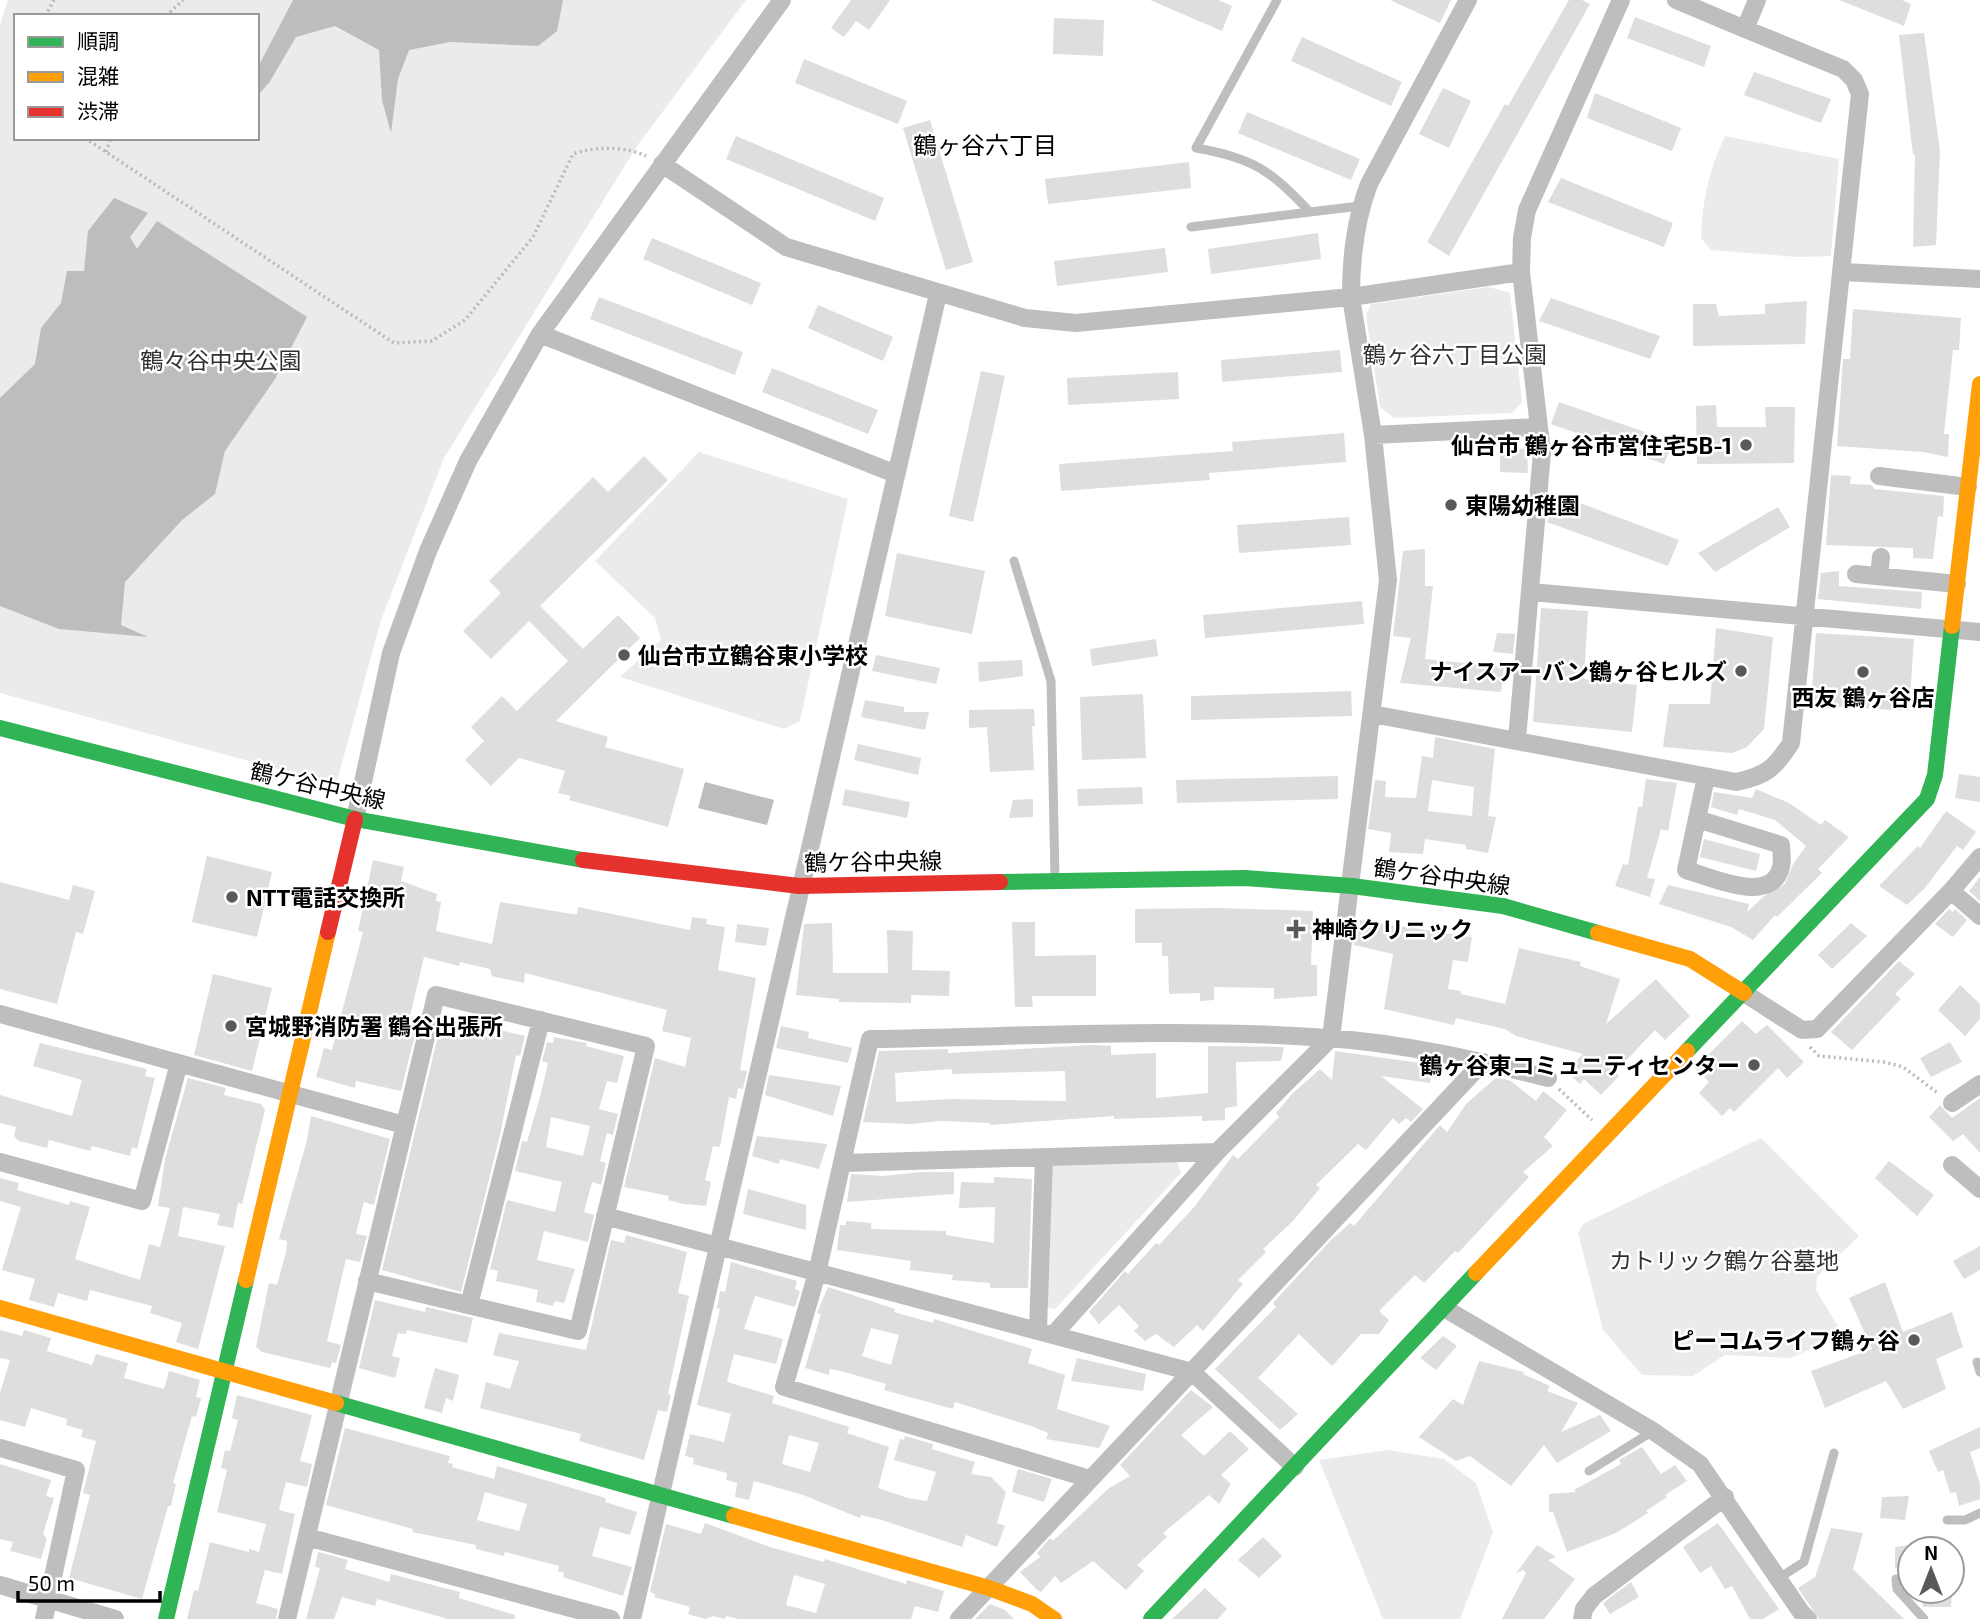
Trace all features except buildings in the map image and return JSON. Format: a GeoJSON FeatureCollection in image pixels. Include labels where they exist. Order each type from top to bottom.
{"type":"FeatureCollection","features":[{"type":"Feature","properties":{"kind":"street"},"geometry":{"type":"LineString","coordinates":[[166,1619],[291,1094],[391,653],[428,551],[468,461],[540,334],[782,0]]}},
{"type":"Feature","properties":{"kind":"street"},"geometry":{"type":"LineString","coordinates":[[1046,1332],[1217,1152],[1331,1038],[1388,580],[1373,435],[1351,297],[1351,257],[1360,206],[1369,184],[1468,0]]}},
{"type":"Feature","properties":{"kind":"street"},"geometry":{"type":"LineString","coordinates":[[1517,739],[1542,453],[1521,272],[1522,238],[1527,210],[1621,0]]}},
{"type":"Feature","properties":{"kind":"street"},"geometry":{"type":"LineString","coordinates":[[1372,713],[1737,782],[1759,777],[1778,763],[1791,743],[1860,94],[1854,80],[1843,69],[1676,0]]}},
{"type":"Feature","properties":{"kind":"street"},"geometry":{"type":"LineString","coordinates":[[1745,29],[1757,0]]}},
{"type":"Feature","properties":{"kind":"street"},"geometry":{"type":"LineString","coordinates":[[662,164],[786,247],[938,295],[1025,318],[1076,323],[1351,297],[1521,272]]}},
{"type":"Feature","properties":{"kind":"street"},"geometry":{"type":"LineString","coordinates":[[1843,272],[1980,279]]}},
{"type":"Feature","properties":{"kind":"street"},"geometry":{"type":"LineString","coordinates":[[632,1619],[799,886],[938,295]]}},
{"type":"Feature","properties":{"kind":"street"},"geometry":{"type":"LineString","coordinates":[[540,334],[896,474]]}},
{"type":"Feature","properties":{"kind":"street"},"geometry":{"type":"LineString","coordinates":[[1151,1619],[1608,1134],[1915,815],[1927,799],[1935,775],[1980,384]]}},
{"type":"Feature","properties":{"kind":"street"},"geometry":{"type":"LineString","coordinates":[[1373,435],[1539,427]]}},
{"type":"Feature","properties":{"kind":"street"},"geometry":{"type":"LineString","coordinates":[[1892,459],[1885,477],[1968,486]]}},
{"type":"Feature","properties":{"kind":"street"},"geometry":{"type":"LineString","coordinates":[[1879,576],[1881,556]]}},
{"type":"Feature","properties":{"kind":"street"},"geometry":{"type":"LineString","coordinates":[[1856,574],[1957,584]]}},
{"type":"Feature","properties":{"kind":"street"},"geometry":{"type":"LineString","coordinates":[[1531,593],[1980,632]]}},
{"type":"Feature","properties":{"kind":"street","name":"鶴ケ谷中央線"},"geometry":{"type":"LineString","coordinates":[[0,728],[355,819],[572,859],[799,886],[1245,878],[1352,886],[1503,906],[1690,959],[1744,993]]}},
{"type":"Feature","properties":{"kind":"street"},"geometry":{"type":"LineString","coordinates":[[1697,819],[1782,845],[1781,869],[1769,884],[1749,889],[1686,870],[1706,777]]}},
{"type":"Feature","properties":{"kind":"street"},"geometry":{"type":"LineString","coordinates":[[1744,993],[1802,1030],[1816,1029],[1951,891],[1980,857]]}},
{"type":"Feature","properties":{"kind":"street"},"geometry":{"type":"LineString","coordinates":[[1951,891],[1980,916]]}},
{"type":"Feature","properties":{"kind":"street"},"geometry":{"type":"LineString","coordinates":[[288,1619],[337,1403],[436,995],[646,1046],[578,1331],[367,1281]]}},
{"type":"Feature","properties":{"kind":"street"},"geometry":{"type":"LineString","coordinates":[[0,1014],[404,1125]]}},
{"type":"Feature","properties":{"kind":"street"},"geometry":{"type":"LineString","coordinates":[[469,1306],[541,1020]]}},
{"type":"Feature","properties":{"kind":"street"},"geometry":{"type":"LineString","coordinates":[[1090,1479],[784,1387],[817,1273],[870,1039],[1233,1033],[1331,1038],[1483,1062],[1548,1078]]}},
{"type":"Feature","properties":{"kind":"street"},"geometry":{"type":"LineString","coordinates":[[959,1619],[1483,1062]]}},
{"type":"Feature","properties":{"kind":"street"},"geometry":{"type":"LineString","coordinates":[[0,1162],[142,1201],[179,1063]]}},
{"type":"Feature","properties":{"kind":"street"},"geometry":{"type":"LineString","coordinates":[[1952,1103],[1980,1084]]}},
{"type":"Feature","properties":{"kind":"street"},"geometry":{"type":"LineString","coordinates":[[844,1163],[1217,1152]]}},
{"type":"Feature","properties":{"kind":"street"},"geometry":{"type":"LineString","coordinates":[[1044,1157],[1046,1332]]}},
{"type":"Feature","properties":{"kind":"street"},"geometry":{"type":"LineString","coordinates":[[1952,1164],[1980,1189]]}},
{"type":"Feature","properties":{"kind":"street"},"geometry":{"type":"LineString","coordinates":[[605,1216],[1192,1372],[1295,1467]]}},
{"type":"Feature","properties":{"kind":"street"},"geometry":{"type":"LineString","coordinates":[[0,1308],[989,1588],[1032,1604],[1054,1619]]}},
{"type":"Feature","properties":{"kind":"street"},"geometry":{"type":"LineString","coordinates":[[1444,1308],[1653,1431],[1700,1464],[1808,1619]]}},
{"type":"Feature","properties":{"kind":"street"},"geometry":{"type":"LineString","coordinates":[[0,1448],[76,1470],[44,1619]]}},
{"type":"Feature","properties":{"kind":"street"},"geometry":{"type":"LineString","coordinates":[[1581,1619],[1594,1596],[1725,1497]]}},
{"type":"Feature","properties":{"kind":"street"},"geometry":{"type":"LineString","coordinates":[[307,1537],[611,1619]]}},
{"type":"Feature","properties":{"kind":"street"},"geometry":{"type":"LineString","coordinates":[[0,1585],[115,1619]]}},
{"type":"Feature","properties":{"kind":"lane"},"geometry":{"type":"LineString","coordinates":[[1277,0],[1196,148],[1230,154],[1256,165],[1278,178],[1310,212]]}},
{"type":"Feature","properties":{"kind":"lane"},"geometry":{"type":"LineString","coordinates":[[1191,227],[1360,206]]}},
{"type":"Feature","properties":{"kind":"lane"},"geometry":{"type":"LineString","coordinates":[[1014,561],[1051,681],[1055,881]]}},
{"type":"Feature","properties":{"kind":"lane"},"geometry":{"type":"LineString","coordinates":[[1977,1362],[1980,1372]]}},
{"type":"Feature","properties":{"kind":"lane"},"geometry":{"type":"LineString","coordinates":[[1589,1471],[1653,1431]]}},
{"type":"Feature","properties":{"kind":"lane"},"geometry":{"type":"LineString","coordinates":[[1779,1578],[1804,1562],[1834,1453]]}},
{"type":"Feature","properties":{"kind":"lane"},"geometry":{"type":"LineString","coordinates":[[1947,1520],[1965,1520],[1980,1513]]}},
{"type":"Feature","properties":{"kind":"lane"},"geometry":{"type":"LineString","coordinates":[[1911,1605],[1924,1619]]}},
{"type":"Feature","properties":{"kind":"path"},"geometry":{"type":"LineString","coordinates":[[168,14],[183,0]]}},
{"type":"Feature","properties":{"kind":"path"},"geometry":{"type":"LineString","coordinates":[[88,140],[394,343],[432,341],[465,320],[533,237],[573,154],[593,147],[637,152],[662,164]]}},
{"type":"Feature","properties":{"kind":"path"},"geometry":{"type":"LineString","coordinates":[[106,152],[110,140]]}},
{"type":"Feature","properties":{"kind":"path"},"geometry":{"type":"LineString","coordinates":[[1802,1030],[1808,1045],[1819,1056],[1884,1062],[1903,1067],[1920,1081]]}},
{"type":"Feature","properties":{"kind":"path"},"geometry":{"type":"LineString","coordinates":[[1548,1078],[1608,1134]]}},
{"type":"Feature","properties":{"kind":"green space","name":"鶴々谷中央公園"},"geometry":{"type":"Polygon","coordinates":[[[8,0],[746,0],[637,146],[444,458],[381,620],[336,785],[0,693],[0,25],[8,0]]]}},
{"type":"Feature","properties":{"kind":"green space"},"geometry":{"type":"Polygon","coordinates":[[[1725,136],[1839,159],[1831,256],[1798,257],[1711,250],[1701,238],[1703,211],[1707,186],[1725,136]]]}},
{"type":"Feature","properties":{"kind":"green space","name":"鶴ヶ谷六丁目公園"},"geometry":{"type":"Polygon","coordinates":[[[1489,287],[1510,293],[1522,402],[1512,413],[1394,418],[1380,407],[1366,315],[1371,304],[1489,287]]]}},
{"type":"Feature","properties":{"kind":"green space"},"geometry":{"type":"Polygon","coordinates":[[[699,452],[848,499],[800,721],[784,729],[620,677],[661,640],[655,618],[595,561],[699,452]]]}},
{"type":"Feature","properties":{"kind":"green space","name":"カトリック鶴ケ谷墓地"},"geometry":{"type":"Polygon","coordinates":[[[1761,1138],[1859,1236],[1817,1277],[1816,1290],[1843,1335],[1790,1358],[1725,1355],[1693,1376],[1642,1375],[1603,1330],[1578,1233],[1583,1224],[1761,1138]]]}},
{"type":"Feature","properties":{"kind":"green space"},"geometry":{"type":"Polygon","coordinates":[[[1176,1159],[1181,1173],[1055,1309],[1043,1307],[1049,1163],[1176,1159]]]}},
{"type":"Feature","properties":{"kind":"green space"},"geometry":{"type":"Polygon","coordinates":[[[1388,1450],[1444,1459],[1476,1483],[1493,1532],[1460,1619],[1383,1619],[1319,1460],[1388,1450]]]}},
{"type":"Feature","properties":{"kind":"shaded area"},"geometry":{"type":"Polygon","coordinates":[[[293,0],[563,0],[557,31],[538,46],[450,42],[409,50],[398,79],[391,133],[382,100],[379,50],[335,26],[296,37],[269,83],[259,94],[259,65],[293,0]]]}},
{"type":"Feature","properties":{"kind":"shaded area"},"geometry":{"type":"Polygon","coordinates":[[[114,198],[148,213],[130,237],[137,249],[157,221],[307,317],[275,379],[225,451],[215,494],[182,520],[125,582],[121,625],[148,637],[59,629],[0,606],[0,398],[35,364],[41,328],[61,303],[67,271],[84,271],[88,231],[114,198]]]}},
{"type":"Feature","properties":{"kind":"shaded area"},"geometry":{"type":"Polygon","coordinates":[[[705,782],[774,800],[767,825],[698,808],[705,782]]]}},
{"type":"Feature","properties":{"kind":"traffic: fast"},"geometry":{"type":"LineString","coordinates":[[1687,1051],[1927,799],[1935,775],[1952,626]]}},
{"type":"Feature","properties":{"kind":"traffic: fast"},"geometry":{"type":"LineString","coordinates":[[0,728],[355,819],[583,860]]}},
{"type":"Feature","properties":{"kind":"traffic: fast"},"geometry":{"type":"LineString","coordinates":[[1000,882],[1245,878],[1352,886],[1503,906],[1598,933]]}},
{"type":"Feature","properties":{"kind":"traffic: fast"},"geometry":{"type":"LineString","coordinates":[[1151,1619],[1476,1273]]}},
{"type":"Feature","properties":{"kind":"traffic: fast"},"geometry":{"type":"LineString","coordinates":[[166,1619],[246,1280]]}},
{"type":"Feature","properties":{"kind":"traffic: fast"},"geometry":{"type":"LineString","coordinates":[[336,1403],[734,1516]]}},
{"type":"Feature","properties":{"kind":"traffic: slow"},"geometry":{"type":"LineString","coordinates":[[1952,626],[1980,384]]}},
{"type":"Feature","properties":{"kind":"traffic: slow"},"geometry":{"type":"LineString","coordinates":[[246,1280],[328,932]]}},
{"type":"Feature","properties":{"kind":"traffic: slow"},"geometry":{"type":"LineString","coordinates":[[1598,933],[1690,959],[1744,993]]}},
{"type":"Feature","properties":{"kind":"traffic: slow"},"geometry":{"type":"LineString","coordinates":[[1476,1273],[1687,1051]]}},
{"type":"Feature","properties":{"kind":"traffic: slow"},"geometry":{"type":"LineString","coordinates":[[0,1308],[336,1403]]}},
{"type":"Feature","properties":{"kind":"traffic: slow"},"geometry":{"type":"LineString","coordinates":[[734,1516],[989,1588],[1032,1604],[1054,1619]]}},
{"type":"Feature","properties":{"kind":"traffic: jam"},"geometry":{"type":"LineString","coordinates":[[328,932],[355,819]]}},
{"type":"Feature","properties":{"kind":"traffic: jam"},"geometry":{"type":"LineString","coordinates":[[583,860],[799,886],[1000,882]]}},
{"type":"Feature","properties":{"kind":"place","name":"仙台市 鶴ヶ谷市営住宅5B-1"},"geometry":{"type":"Point","coordinates":[1746,445]}},
{"type":"Feature","properties":{"kind":"place","name":"東陽幼稚園"},"geometry":{"type":"Point","coordinates":[1451,505]}},
{"type":"Feature","properties":{"kind":"place","name":"仙台市立鶴谷東小学校"},"geometry":{"type":"Point","coordinates":[624,655]}},
{"type":"Feature","properties":{"kind":"place","name":"ナイスアーバン鶴ヶ谷ヒルズ"},"geometry":{"type":"Point","coordinates":[1741,671]}},
{"type":"Feature","properties":{"kind":"place","name":"西友 鶴ヶ谷店"},"geometry":{"type":"Point","coordinates":[1863,672]}},
{"type":"Feature","properties":{"kind":"place","name":"NTT電話交換所"},"geometry":{"type":"Point","coordinates":[232,897]}},
{"type":"Feature","properties":{"kind":"place","name":"神崎クリニック"},"geometry":{"type":"Point","coordinates":[1296,929]}},
{"type":"Feature","properties":{"kind":"place","name":"宮城野消防署 鶴谷出張所"},"geometry":{"type":"Point","coordinates":[231,1026]}},
{"type":"Feature","properties":{"kind":"place","name":"鶴ヶ谷東コミュニティセンター"},"geometry":{"type":"Point","coordinates":[1754,1065]}},
{"type":"Feature","properties":{"kind":"place","name":"ピーコムライフ鶴ヶ谷"},"geometry":{"type":"Point","coordinates":[1914,1340]}},
{"type":"Feature","properties":{"kind":"district","name":"鶴ヶ谷六丁目"},"geometry":{"type":"Point","coordinates":[985,144]}}]}
